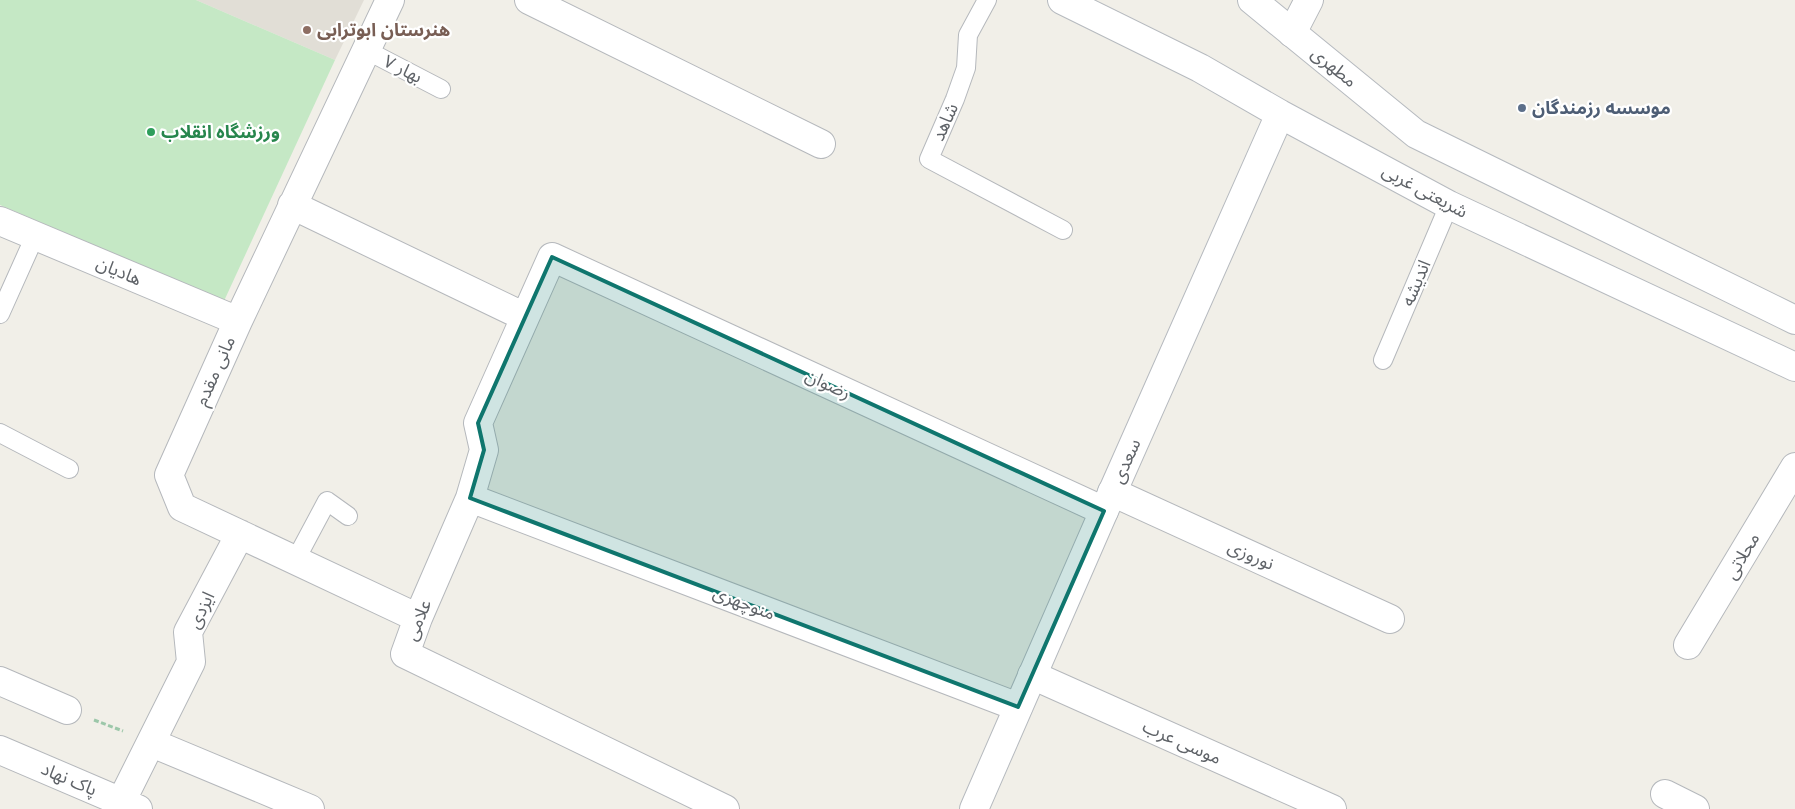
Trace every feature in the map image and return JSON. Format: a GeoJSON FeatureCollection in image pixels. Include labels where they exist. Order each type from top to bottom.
{"type":"FeatureCollection","features":[{"type":"Feature","properties":{"kind":"street","name":"مانی مقدم"},"geometry":{"type":"LineString","coordinates":[[390,0],[238,321],[169,475],[182,507],[418,618]]}},
{"type":"Feature","properties":{"kind":"street"},"geometry":{"type":"LineString","coordinates":[[529,0],[821,144]]}},
{"type":"Feature","properties":{"kind":"street","name":"شریعتی غربی"},"geometry":{"type":"LineString","coordinates":[[1062,0],[1200,68],[1280,114],[1449,205],[1795,367]]}},
{"type":"Feature","properties":{"kind":"street","name":"مطهری"},"geometry":{"type":"LineString","coordinates":[[1252,0],[1416,134],[1795,320]]}},
{"type":"Feature","properties":{"kind":"street"},"geometry":{"type":"LineString","coordinates":[[1292,33],[1309,0]]}},
{"type":"Feature","properties":{"kind":"street","name":"سعدی"},"geometry":{"type":"LineString","coordinates":[[974,809],[1280,114]]}},
{"type":"Feature","properties":{"kind":"street"},"geometry":{"type":"LineString","coordinates":[[292,206],[525,317]]}},
{"type":"Feature","properties":{"kind":"street","name":"هادیان"},"geometry":{"type":"LineString","coordinates":[[0,221],[238,321]]}},
{"type":"Feature","properties":{"kind":"street","name":"رضوان"},"geometry":{"type":"LineString","coordinates":[[552,257],[1108,501]]}},
{"type":"Feature","properties":{"kind":"street","name":"علامی"},"geometry":{"type":"LineString","coordinates":[[552,257],[478,423],[484,450],[470,498],[418,618],[405,654],[725,809]]}},
{"type":"Feature","properties":{"kind":"street","name":"محلاتی"},"geometry":{"type":"LineString","coordinates":[[1688,644],[1795,467]]}},
{"type":"Feature","properties":{"kind":"street","name":"منوچهری"},"geometry":{"type":"LineString","coordinates":[[470,498],[1018,707]]}},
{"type":"Feature","properties":{"kind":"street","name":"نوروزی"},"geometry":{"type":"LineString","coordinates":[[1108,501],[1390,619]]}},
{"type":"Feature","properties":{"kind":"street","name":"ایزدی"},"geometry":{"type":"LineString","coordinates":[[130,805],[152,743],[191,662],[188,632],[240,534]]}},
{"type":"Feature","properties":{"kind":"street","name":"موسی عرب"},"geometry":{"type":"LineString","coordinates":[[1032,675],[1332,809]]}},
{"type":"Feature","properties":{"kind":"street"},"geometry":{"type":"LineString","coordinates":[[0,681],[67,710]]}},
{"type":"Feature","properties":{"kind":"street"},"geometry":{"type":"LineString","coordinates":[[152,743],[310,809]]}},
{"type":"Feature","properties":{"kind":"street","name":"پاک نهاد"},"geometry":{"type":"LineString","coordinates":[[0,750],[130,805]]}},
{"type":"Feature","properties":{"kind":"street"},"geometry":{"type":"LineString","coordinates":[[1665,794],[1695,809]]}},
{"type":"Feature","properties":{"kind":"lane","name":"شاهد"},"geometry":{"type":"LineString","coordinates":[[987,0],[968,35],[966,68],[929,159],[1063,230]]}},
{"type":"Feature","properties":{"kind":"lane","name":"بهار ۷"},"geometry":{"type":"LineString","coordinates":[[366,50],[441,89]]}},
{"type":"Feature","properties":{"kind":"lane","name":"اندیشه"},"geometry":{"type":"LineString","coordinates":[[1383,360],[1449,205]]}},
{"type":"Feature","properties":{"kind":"lane"},"geometry":{"type":"LineString","coordinates":[[0,314],[35,236]]}},
{"type":"Feature","properties":{"kind":"lane"},"geometry":{"type":"LineString","coordinates":[[0,433],[69,468]]}},
{"type":"Feature","properties":{"kind":"lane"},"geometry":{"type":"LineString","coordinates":[[295,561],[327,501],[348,516]]}},
{"type":"Feature","properties":{"kind":"path"},"geometry":{"type":"LineString","coordinates":[[67,710],[152,743]]}},
{"type":"Feature","properties":{"kind":"highlighted area"},"geometry":{"type":"Polygon","coordinates":[[[552,257],[1104,511],[1018,707],[470,498],[484,450],[478,423],[552,257]]]}},
{"type":"Feature","properties":{"kind":"shaded area","name":"هنرستان ابوترابی"},"geometry":{"type":"Polygon","coordinates":[[[196,0],[364,0],[335,60],[196,0]]]}},
{"type":"Feature","properties":{"kind":"green space","name":"ورزشگاه انقلاب"},"geometry":{"type":"Polygon","coordinates":[[[0,0],[196,0],[335,60],[224,301],[0,205],[0,0]]]}},
{"type":"Feature","properties":{"kind":"place","name":"هنرستان ابوترابی"},"geometry":{"type":"Point","coordinates":[307,30]}},
{"type":"Feature","properties":{"kind":"place","name":"موسسه رزمندگان"},"geometry":{"type":"Point","coordinates":[1522,108]}},
{"type":"Feature","properties":{"kind":"place","name":"ورزشگاه انقلاب"},"geometry":{"type":"Point","coordinates":[151,132]}}]}
